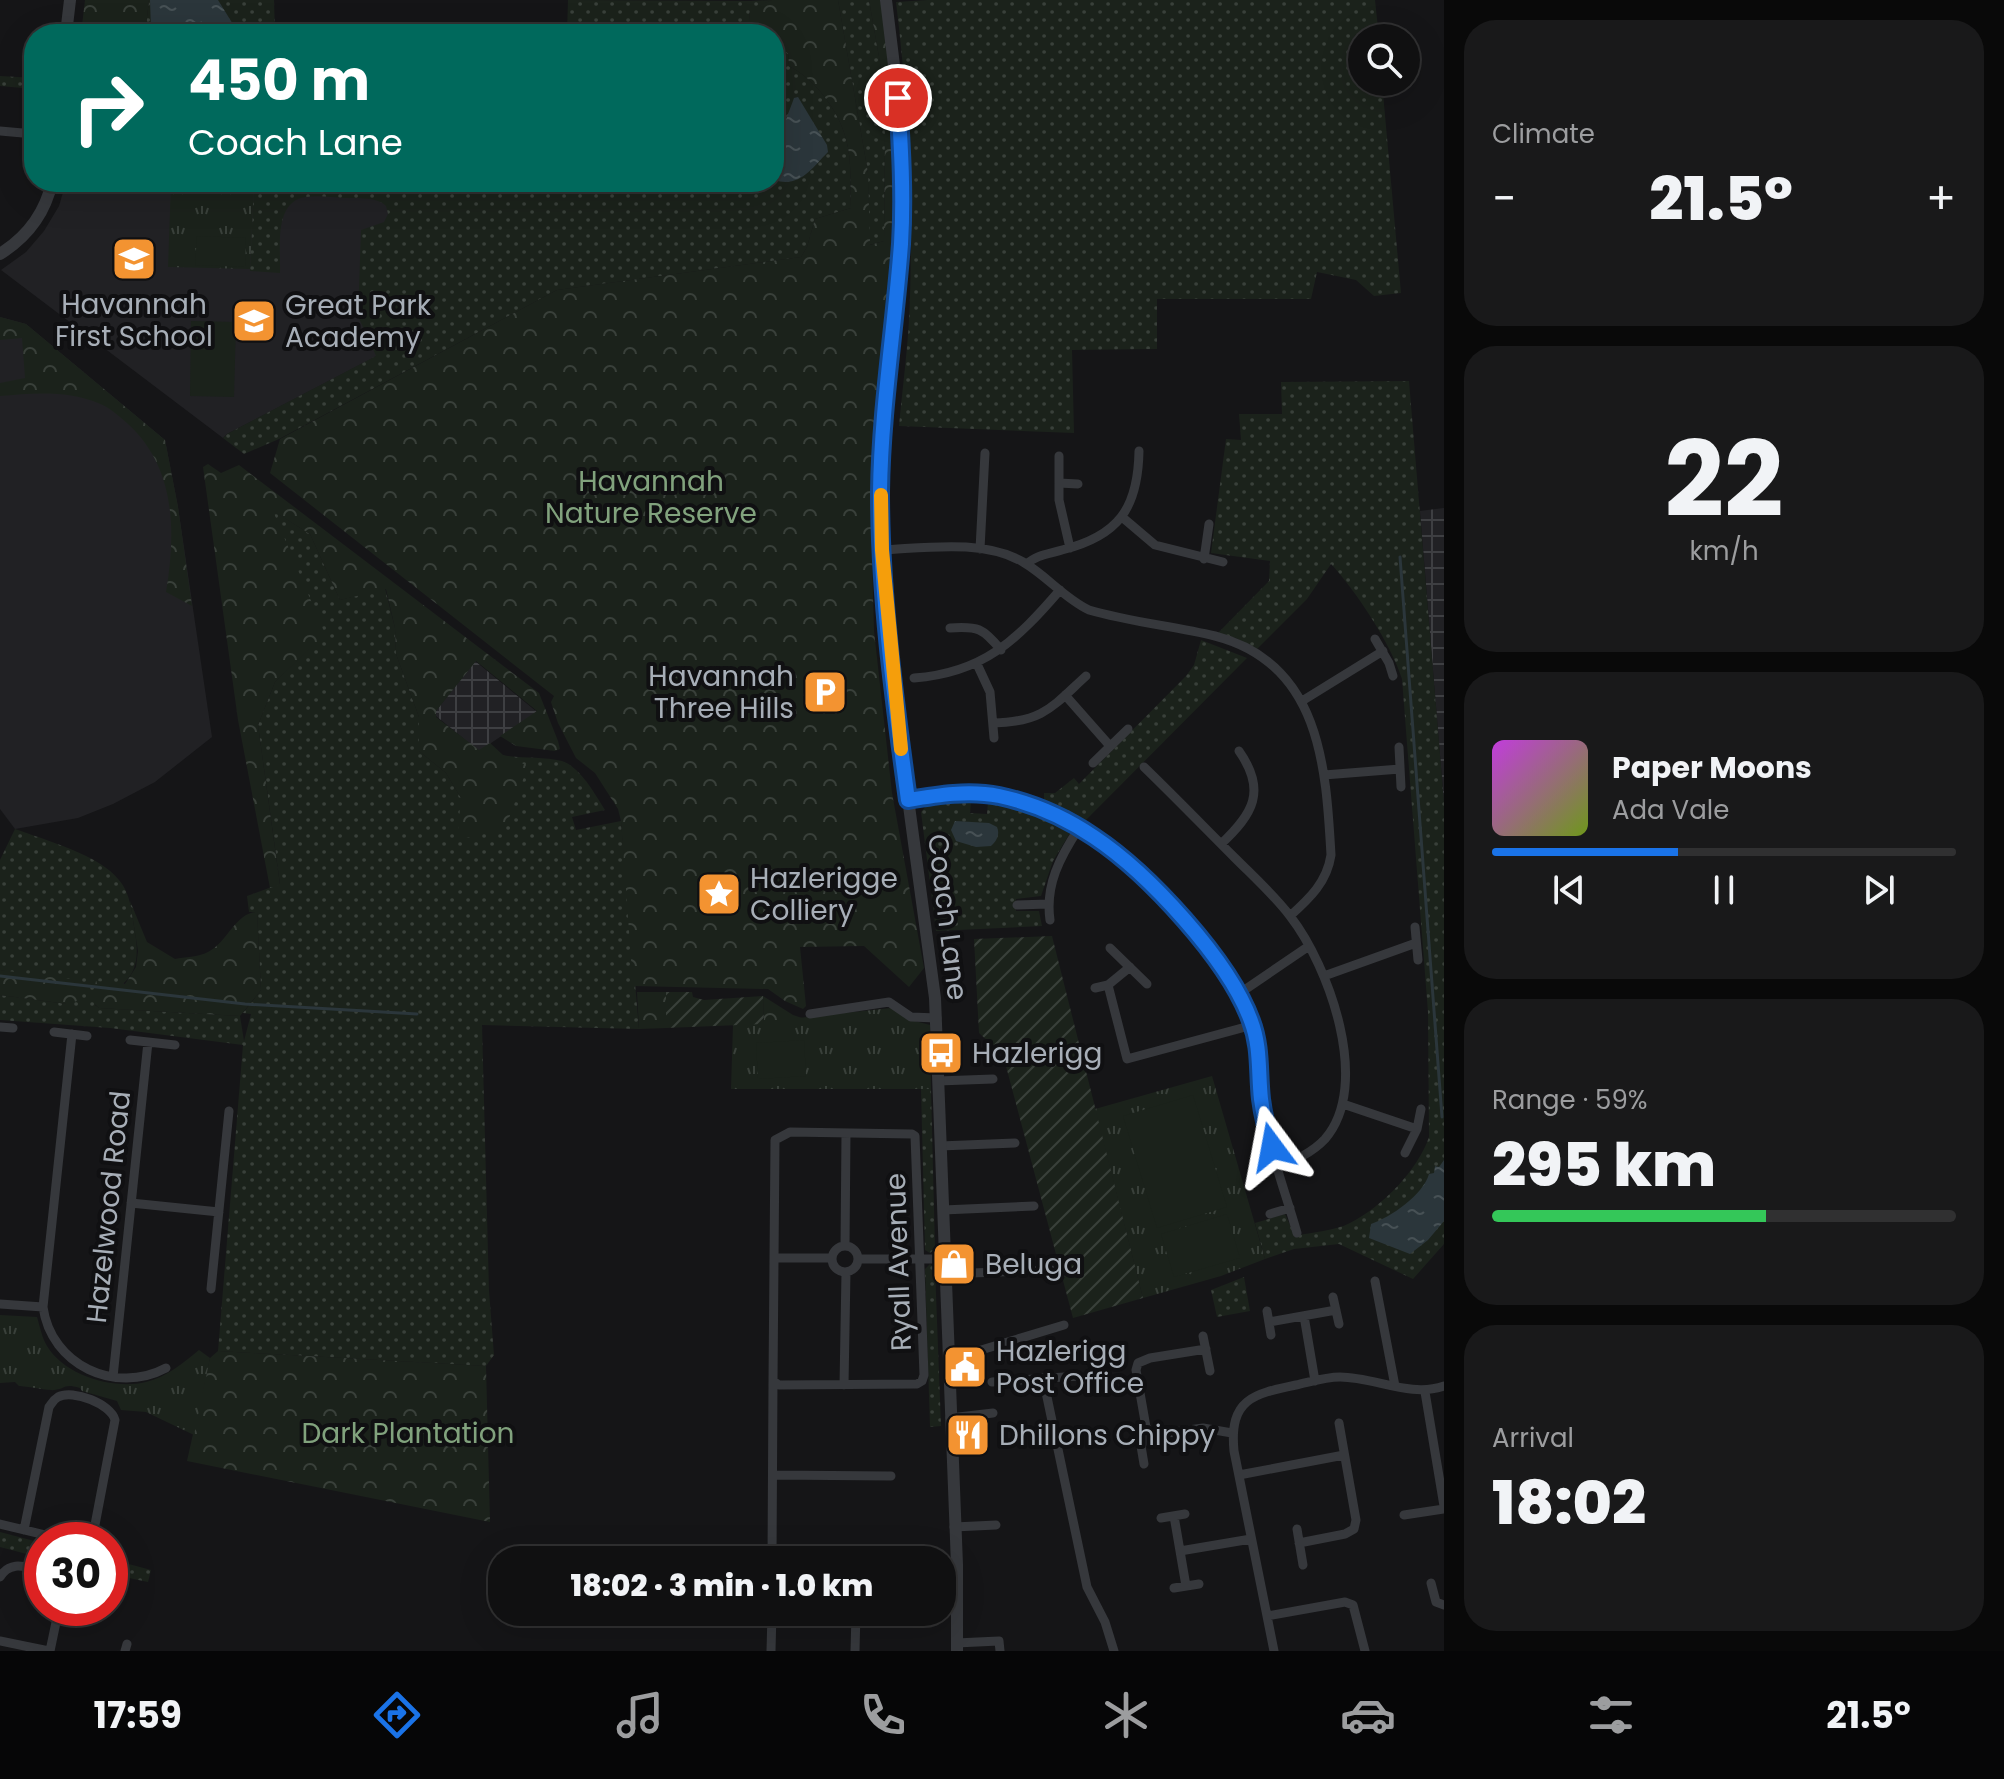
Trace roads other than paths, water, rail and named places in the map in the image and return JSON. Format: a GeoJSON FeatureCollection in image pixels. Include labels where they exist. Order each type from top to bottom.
{"type":"FeatureCollection","features":[{"type":"Feature","properties":{"kind":"street"},"geometry":{"type":"LineString","coordinates":[[67,24],[70,0]]}},
{"type":"Feature","properties":{"kind":"street","name":"Coach Lane"},"geometry":{"type":"LineString","coordinates":[[886,0],[898,98],[902,182],[901,241],[880,490],[882,550],[896,710],[937,1018],[957,1565],[956,1647]]}},
{"type":"Feature","properties":{"kind":"street"},"geometry":{"type":"LineString","coordinates":[[0,131],[24,133]]}},
{"type":"Feature","properties":{"kind":"street"},"geometry":{"type":"LineString","coordinates":[[0,254],[32,227],[49,192]]}},
{"type":"Feature","properties":{"kind":"street"},"geometry":{"type":"LineString","coordinates":[[1027,564],[1035,557],[1070,548],[1111,530],[1135,493],[1139,451]]}},
{"type":"Feature","properties":{"kind":"street"},"geometry":{"type":"LineString","coordinates":[[980,549],[985,453]]}},
{"type":"Feature","properties":{"kind":"street"},"geometry":{"type":"LineString","coordinates":[[1059,456],[1059,500],[1070,548]]}},
{"type":"Feature","properties":{"kind":"street"},"geometry":{"type":"LineString","coordinates":[[1059,483],[1078,484]]}},
{"type":"Feature","properties":{"kind":"street"},"geometry":{"type":"LineString","coordinates":[[1122,517],[1155,545],[1223,562]]}},
{"type":"Feature","properties":{"kind":"street"},"geometry":{"type":"LineString","coordinates":[[1204,559],[1209,524]]}},
{"type":"Feature","properties":{"kind":"street"},"geometry":{"type":"LineString","coordinates":[[882,550],[980,549],[1016,558],[1089,610],[1216,637],[1237,644],[1273,668],[1302,701],[1316,734],[1324,775],[1331,855],[1330,867],[1314,894],[1290,916]]}},
{"type":"Feature","properties":{"kind":"street"},"geometry":{"type":"LineString","coordinates":[[914,678],[950,673],[977,664],[1001,650],[1060,590]]}},
{"type":"Feature","properties":{"kind":"street"},"geometry":{"type":"LineString","coordinates":[[950,628],[973,626],[985,633],[1001,650]]}},
{"type":"Feature","properties":{"kind":"street"},"geometry":{"type":"LineString","coordinates":[[1375,639],[1393,676]]}},
{"type":"Feature","properties":{"kind":"street"},"geometry":{"type":"LineString","coordinates":[[1302,701],[1383,651]]}},
{"type":"Feature","properties":{"kind":"street"},"geometry":{"type":"LineString","coordinates":[[977,664],[990,692],[994,738]]}},
{"type":"Feature","properties":{"kind":"street"},"geometry":{"type":"LineString","coordinates":[[993,723],[1035,718],[1049,710],[1086,676]]}},
{"type":"Feature","properties":{"kind":"street"},"geometry":{"type":"LineString","coordinates":[[1065,695],[1110,746]]}},
{"type":"Feature","properties":{"kind":"street"},"geometry":{"type":"LineString","coordinates":[[1093,763],[1128,729]]}},
{"type":"Feature","properties":{"kind":"street"},"geometry":{"type":"LineString","coordinates":[[1399,747],[1401,787]]}},
{"type":"Feature","properties":{"kind":"street"},"geometry":{"type":"LineString","coordinates":[[1221,844],[1251,811],[1254,794],[1252,775],[1239,751]]}},
{"type":"Feature","properties":{"kind":"street"},"geometry":{"type":"LineString","coordinates":[[1144,767],[1290,916],[1309,946],[1331,993],[1344,1053],[1343,1104],[1331,1131],[1316,1148],[1278,1167]]}},
{"type":"Feature","properties":{"kind":"street"},"geometry":{"type":"LineString","coordinates":[[1324,775],[1400,769]]}},
{"type":"Feature","properties":{"kind":"street"},"geometry":{"type":"LineString","coordinates":[[1238,778],[1252,775]]}},
{"type":"Feature","properties":{"kind":"street"},"geometry":{"type":"LineString","coordinates":[[908,800],[970,792],[1024,803],[1079,828],[1107,846],[1186,922],[1240,993],[1253,1025],[1258,1042],[1266,1127],[1297,1233]]}},
{"type":"Feature","properties":{"kind":"street"},"geometry":{"type":"LineString","coordinates":[[1050,920],[1048,904],[1053,877],[1079,828]]}},
{"type":"Feature","properties":{"kind":"street"},"geometry":{"type":"LineString","coordinates":[[1017,905],[1048,904]]}},
{"type":"Feature","properties":{"kind":"street"},"geometry":{"type":"LineString","coordinates":[[1415,927],[1418,960]]}},
{"type":"Feature","properties":{"kind":"street"},"geometry":{"type":"LineString","coordinates":[[1324,976],[1416,943]]}},
{"type":"Feature","properties":{"kind":"street"},"geometry":{"type":"LineString","coordinates":[[1240,993],[1309,946]]}},
{"type":"Feature","properties":{"kind":"street"},"geometry":{"type":"LineString","coordinates":[[1110,948],[1147,984]]}},
{"type":"Feature","properties":{"kind":"street"},"geometry":{"type":"LineString","coordinates":[[1095,988],[1108,985],[1130,967]]}},
{"type":"Feature","properties":{"kind":"street"},"geometry":{"type":"LineString","coordinates":[[1108,985],[1127,1059],[1253,1025]]}},
{"type":"Feature","properties":{"kind":"street"},"geometry":{"type":"LineString","coordinates":[[810,1014],[889,1002],[911,1017],[937,1018]]}},
{"type":"Feature","properties":{"kind":"street"},"geometry":{"type":"LineString","coordinates":[[0,1027],[13,1028]]}},
{"type":"Feature","properties":{"kind":"street"},"geometry":{"type":"LineString","coordinates":[[54,1032],[87,1036]]}},
{"type":"Feature","properties":{"kind":"street"},"geometry":{"type":"LineString","coordinates":[[72,1034],[43,1307],[49,1330],[58,1348],[82,1366],[113,1377],[146,1376],[166,1368]]}},
{"type":"Feature","properties":{"kind":"street"},"geometry":{"type":"LineString","coordinates":[[130,1040],[175,1045]]}},
{"type":"Feature","properties":{"kind":"street","name":"Hazelwood Road"},"geometry":{"type":"LineString","coordinates":[[113,1377],[148,1042]]}},
{"type":"Feature","properties":{"kind":"street"},"geometry":{"type":"LineString","coordinates":[[938,1081],[993,1079]]}},
{"type":"Feature","properties":{"kind":"street"},"geometry":{"type":"LineString","coordinates":[[1343,1104],[1417,1129]]}},
{"type":"Feature","properties":{"kind":"street"},"geometry":{"type":"LineString","coordinates":[[1405,1153],[1417,1129],[1421,1109]]}},
{"type":"Feature","properties":{"kind":"street"},"geometry":{"type":"LineString","coordinates":[[211,1289],[229,1111]]}},
{"type":"Feature","properties":{"kind":"street"},"geometry":{"type":"LineString","coordinates":[[772,1546],[776,1383],[775,1140],[782,1135],[790,1132],[846,1133],[845,1246]]}},
{"type":"Feature","properties":{"kind":"street","name":"Ryall Avenue"},"geometry":{"type":"LineString","coordinates":[[844,1385],[917,1384],[922,1381],[917,1140],[912,1134],[846,1133]]}},
{"type":"Feature","properties":{"kind":"street"},"geometry":{"type":"LineString","coordinates":[[940,1146],[1015,1143]]}},
{"type":"Feature","properties":{"kind":"street"},"geometry":{"type":"LineString","coordinates":[[131,1203],[219,1212]]}},
{"type":"Feature","properties":{"kind":"street"},"geometry":{"type":"LineString","coordinates":[[943,1210],[1034,1206]]}},
{"type":"Feature","properties":{"kind":"street"},"geometry":{"type":"LineString","coordinates":[[1270,1214],[1290,1208]]}},
{"type":"Feature","properties":{"kind":"street"},"geometry":{"type":"LineString","coordinates":[[845,1246],[856,1251],[858,1259],[852,1270],[846,1272],[834,1266],[831,1258],[834,1251],[845,1246]]}},
{"type":"Feature","properties":{"kind":"street"},"geometry":{"type":"LineString","coordinates":[[774,1258],[831,1258]]}},
{"type":"Feature","properties":{"kind":"street"},"geometry":{"type":"LineString","coordinates":[[858,1259],[944,1259]]}},
{"type":"Feature","properties":{"kind":"street"},"geometry":{"type":"LineString","coordinates":[[945,1274],[1051,1270]]}},
{"type":"Feature","properties":{"kind":"street"},"geometry":{"type":"LineString","coordinates":[[776,1383],[844,1385],[846,1272]]}},
{"type":"Feature","properties":{"kind":"street"},"geometry":{"type":"LineString","coordinates":[[1388,1287],[1376,1285],[1395,1386]]}},
{"type":"Feature","properties":{"kind":"street"},"geometry":{"type":"LineString","coordinates":[[1333,1297],[1339,1324]]}},
{"type":"Feature","properties":{"kind":"street"},"geometry":{"type":"LineString","coordinates":[[0,1304],[43,1307]]}},
{"type":"Feature","properties":{"kind":"street"},"geometry":{"type":"LineString","coordinates":[[1269,1322],[1336,1310]]}},
{"type":"Feature","properties":{"kind":"street"},"geometry":{"type":"LineString","coordinates":[[1267,1311],[1271,1335]]}},
{"type":"Feature","properties":{"kind":"street"},"geometry":{"type":"LineString","coordinates":[[1304,1316],[1315,1381]]}},
{"type":"Feature","properties":{"kind":"street"},"geometry":{"type":"LineString","coordinates":[[948,1360],[1064,1325]]}},
{"type":"Feature","properties":{"kind":"street"},"geometry":{"type":"LineString","coordinates":[[1203,1336],[1210,1371]]}},
{"type":"Feature","properties":{"kind":"street"},"geometry":{"type":"LineString","coordinates":[[1125,1356],[1138,1363],[1206,1349]]}},
{"type":"Feature","properties":{"kind":"street"},"geometry":{"type":"LineString","coordinates":[[1138,1363],[1136,1370],[1149,1432],[1141,1446],[1144,1464]]}},
{"type":"Feature","properties":{"kind":"street"},"geometry":{"type":"LineString","coordinates":[[992,1382],[1079,1376]]}},
{"type":"Feature","properties":{"kind":"street"},"geometry":{"type":"LineString","coordinates":[[1274,1651],[1232,1433],[1238,1414],[1257,1393],[1340,1377],[1425,1392],[1444,1386]]}},
{"type":"Feature","properties":{"kind":"street"},"geometry":{"type":"LineString","coordinates":[[1043,1378],[1087,1587],[1105,1622],[1114,1651]]}},
{"type":"Feature","properties":{"kind":"street"},"geometry":{"type":"LineString","coordinates":[[1404,1515],[1444,1508],[1425,1392]]}},
{"type":"Feature","properties":{"kind":"street"},"geometry":{"type":"LineString","coordinates":[[26,1522],[49,1407],[55,1399],[69,1395],[107,1406],[115,1420],[96,1522]]}},
{"type":"Feature","properties":{"kind":"street"},"geometry":{"type":"LineString","coordinates":[[950,1418],[993,1413]]}},
{"type":"Feature","properties":{"kind":"street"},"geometry":{"type":"LineString","coordinates":[[1299,1543],[1345,1534],[1354,1529],[1356,1520],[1339,1423]]}},
{"type":"Feature","properties":{"kind":"street"},"geometry":{"type":"LineString","coordinates":[[1149,1432],[1153,1435],[1203,1428],[1232,1433]]}},
{"type":"Feature","properties":{"kind":"street"},"geometry":{"type":"LineString","coordinates":[[1239,1475],[1344,1455]]}},
{"type":"Feature","properties":{"kind":"street"},"geometry":{"type":"LineString","coordinates":[[773,1475],[891,1476]]}},
{"type":"Feature","properties":{"kind":"street"},"geometry":{"type":"LineString","coordinates":[[1161,1518],[1185,1514]]}},
{"type":"Feature","properties":{"kind":"street"},"geometry":{"type":"LineString","coordinates":[[1174,1516],[1186,1586]]}},
{"type":"Feature","properties":{"kind":"street"},"geometry":{"type":"LineString","coordinates":[[0,1524],[24,1530]]}},
{"type":"Feature","properties":{"kind":"street"},"geometry":{"type":"LineString","coordinates":[[954,1527],[996,1525]]}},
{"type":"Feature","properties":{"kind":"street"},"geometry":{"type":"LineString","coordinates":[[1297,1529],[1303,1565]]}},
{"type":"Feature","properties":{"kind":"street"},"geometry":{"type":"LineString","coordinates":[[1180,1551],[1251,1539]]}},
{"type":"Feature","properties":{"kind":"street"},"geometry":{"type":"LineString","coordinates":[[0,1577],[12,1566],[24,1568]]}},
{"type":"Feature","properties":{"kind":"street"},"geometry":{"type":"LineString","coordinates":[[1431,1583],[1436,1602],[1444,1605]]}},
{"type":"Feature","properties":{"kind":"street"},"geometry":{"type":"LineString","coordinates":[[1174,1588],[1199,1584]]}},
{"type":"Feature","properties":{"kind":"street"},"geometry":{"type":"LineString","coordinates":[[1267,1616],[1356,1601],[1365,1651]]}},
{"type":"Feature","properties":{"kind":"street"},"geometry":{"type":"LineString","coordinates":[[0,1641],[49,1651],[55,1626]]}},
{"type":"Feature","properties":{"kind":"street"},"geometry":{"type":"LineString","coordinates":[[771,1651],[772,1626]]}},
{"type":"Feature","properties":{"kind":"street"},"geometry":{"type":"LineString","coordinates":[[855,1651],[856,1626]]}},
{"type":"Feature","properties":{"kind":"street"},"geometry":{"type":"LineString","coordinates":[[956,1647],[999,1641],[1000,1651]]}},
{"type":"Feature","properties":{"kind":"water"},"geometry":{"type":"Polygon","coordinates":[[[150,0],[218,0],[233,24],[151,24],[150,0]]]}},
{"type":"Feature","properties":{"kind":"water"},"geometry":{"type":"Polygon","coordinates":[[[798,97],[827,145],[828,152],[798,179],[784,182],[784,127],[794,98],[798,97]]]}},
{"type":"Feature","properties":{"kind":"water"},"geometry":{"type":"Polygon","coordinates":[[[955,821],[989,823],[997,827],[995,842],[991,846],[976,847],[956,841],[951,830],[955,821]]]}},
{"type":"Feature","properties":{"kind":"water"},"geometry":{"type":"Polygon","coordinates":[[[1444,1160],[1444,1221],[1428,1240],[1410,1254],[1369,1238],[1371,1224],[1405,1204],[1420,1190],[1429,1174],[1434,1173],[1435,1166],[1439,1167],[1444,1160]]]}},
{"type":"Feature","properties":{"kind":"waterway"},"geometry":{"type":"LineString","coordinates":[[1400,557],[1442,1117]]}},
{"type":"Feature","properties":{"kind":"waterway"},"geometry":{"type":"LineString","coordinates":[[0,976],[245,1004],[417,1014]]}},
{"type":"Feature","properties":{"kind":"place","name":"Havannah First School"},"geometry":{"type":"Point","coordinates":[134,259]}},
{"type":"Feature","properties":{"kind":"place","name":"Great Park Academy"},"geometry":{"type":"Point","coordinates":[254,321]}},
{"type":"Feature","properties":{"kind":"place","name":"Havannah Three Hills"},"geometry":{"type":"Point","coordinates":[825,692]}},
{"type":"Feature","properties":{"kind":"place","name":"Hazlerigge Colliery"},"geometry":{"type":"Point","coordinates":[719,894]}},
{"type":"Feature","properties":{"kind":"place","name":"Hazlerigg"},"geometry":{"type":"Point","coordinates":[941,1053]}},
{"type":"Feature","properties":{"kind":"place","name":"Beluga"},"geometry":{"type":"Point","coordinates":[954,1264]}},
{"type":"Feature","properties":{"kind":"place","name":"Hazlerigg Post Office"},"geometry":{"type":"Point","coordinates":[965,1367]}},
{"type":"Feature","properties":{"kind":"place","name":"Dhillons Chippy"},"geometry":{"type":"Point","coordinates":[968,1435]}},
{"type":"Feature","properties":{"kind":"park label","name":"Havannah Nature Reserve"},"geometry":{"type":"Point","coordinates":[651,497]}},
{"type":"Feature","properties":{"kind":"park label","name":"Dark Plantation"},"geometry":{"type":"Point","coordinates":[408,1433]}}]}
